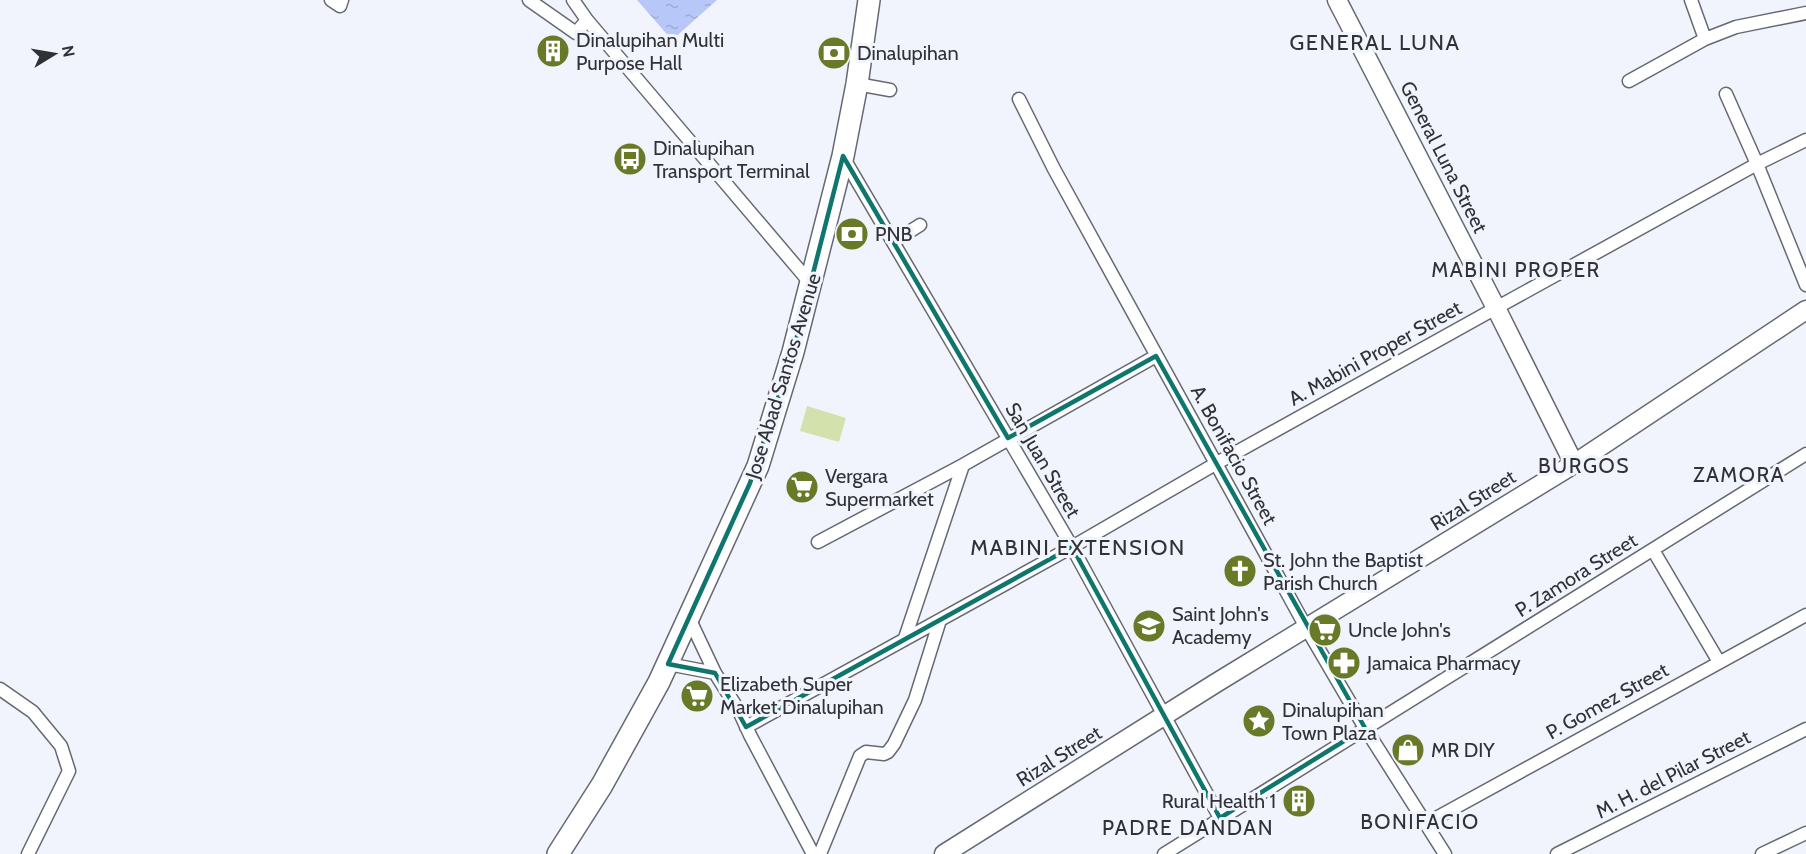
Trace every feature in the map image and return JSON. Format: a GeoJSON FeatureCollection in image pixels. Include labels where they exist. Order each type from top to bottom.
{"type":"FeatureCollection","features":[{"type":"Feature","properties":{"kind":"highway","name":"Jose Abad Santos Avenue"},"geometry":{"type":"LineString","coordinates":[[558,854],[602,785],[668,664],[758,466],[812,285],[843,156],[857,84],[869,0]]}},
{"type":"Feature","properties":{"kind":"main road","name":"General Luna Street"},"geometry":{"type":"LineString","coordinates":[[1337,0],[1574,464]]}},
{"type":"Feature","properties":{"kind":"main road","name":"Rizal Street"},"geometry":{"type":"LineString","coordinates":[[944,854],[1216,683],[1574,464],[1806,310]]}},
{"type":"Feature","properties":{"kind":"street"},"geometry":{"type":"LineString","coordinates":[[331,0],[340,6],[342,0]]}},
{"type":"Feature","properties":{"kind":"street"},"geometry":{"type":"LineString","coordinates":[[528,0],[576,33],[587,20]]}},
{"type":"Feature","properties":{"kind":"street"},"geometry":{"type":"LineString","coordinates":[[573,0],[587,20],[812,285]]}},
{"type":"Feature","properties":{"kind":"street"},"geometry":{"type":"LineString","coordinates":[[1690,0],[1705,39]]}},
{"type":"Feature","properties":{"kind":"street"},"geometry":{"type":"LineString","coordinates":[[1629,81],[1705,39],[1736,27],[1806,13]]}},
{"type":"Feature","properties":{"kind":"street"},"geometry":{"type":"LineString","coordinates":[[857,84],[890,90]]}},
{"type":"Feature","properties":{"kind":"street"},"geometry":{"type":"LineString","coordinates":[[1726,94],[1806,285]]}},
{"type":"Feature","properties":{"kind":"street","name":"A. Bonifacio Street"},"geometry":{"type":"LineString","coordinates":[[1019,99],[1054,169],[1307,629],[1365,728],[1445,854]]}},
{"type":"Feature","properties":{"kind":"street","name":"A. Mabini Proper Street"},"geometry":{"type":"LineString","coordinates":[[746,727],[1072,548],[1217,463],[1496,308],[1757,164],[1806,140]]}},
{"type":"Feature","properties":{"kind":"street","name":"San Juan Street"},"geometry":{"type":"LineString","coordinates":[[843,156],[1072,548],[1220,818]]}},
{"type":"Feature","properties":{"kind":"street"},"geometry":{"type":"LineString","coordinates":[[893,242],[920,225]]}},
{"type":"Feature","properties":{"kind":"street"},"geometry":{"type":"LineString","coordinates":[[818,542],[963,465],[1156,356]]}},
{"type":"Feature","properties":{"kind":"street","name":"P. Zamora Street"},"geometry":{"type":"LineString","coordinates":[[1164,854],[1806,454]]}},
{"type":"Feature","properties":{"kind":"street"},"geometry":{"type":"LineString","coordinates":[[905,638],[963,465]]}},
{"type":"Feature","properties":{"kind":"street"},"geometry":{"type":"LineString","coordinates":[[1653,550],[1719,662]]}},
{"type":"Feature","properties":{"kind":"street","name":"P. Gomez Street"},"geometry":{"type":"LineString","coordinates":[[1426,823],[1806,615]]}},
{"type":"Feature","properties":{"kind":"street"},"geometry":{"type":"LineString","coordinates":[[689,618],[715,673],[739,711],[813,854]]}},
{"type":"Feature","properties":{"kind":"street"},"geometry":{"type":"LineString","coordinates":[[820,854],[860,756],[866,752],[884,754],[894,744],[915,700],[940,620]]}},
{"type":"Feature","properties":{"kind":"street"},"geometry":{"type":"LineString","coordinates":[[668,664],[715,673]]}},
{"type":"Feature","properties":{"kind":"street"},"geometry":{"type":"LineString","coordinates":[[0,689],[33,712],[61,746],[69,771],[28,854]]}},
{"type":"Feature","properties":{"kind":"street","name":"M. H. del Pilar Street"},"geometry":{"type":"LineString","coordinates":[[1557,854],[1806,729]]}},
{"type":"Feature","properties":{"kind":"street"},"geometry":{"type":"LineString","coordinates":[[1761,854],[1806,833]]}},
{"type":"Feature","properties":{"kind":"highlighted area"},"geometry":{"type":"Polygon","coordinates":[[[843,156],[1008,438],[1156,356],[1365,728],[1220,818],[1072,547],[746,727],[715,673],[668,664],[750,483],[793,352],[843,156]]]}},
{"type":"Feature","properties":{"kind":"green space"},"geometry":{"type":"Polygon","coordinates":[[[807,406],[846,418],[839,442],[800,431],[807,406]]]}},
{"type":"Feature","properties":{"kind":"water"},"geometry":{"type":"Polygon","coordinates":[[[637,0],[717,0],[672,40],[637,0]]]}},
{"type":"Feature","properties":{"kind":"place","name":"Dinalupihan Multi Purpose Hall"},"geometry":{"type":"Point","coordinates":[553,51]}},
{"type":"Feature","properties":{"kind":"place","name":"Dinalupihan"},"geometry":{"type":"Point","coordinates":[834,53]}},
{"type":"Feature","properties":{"kind":"place","name":"Dinalupihan Transport Terminal"},"geometry":{"type":"Point","coordinates":[630,159]}},
{"type":"Feature","properties":{"kind":"place","name":"PNB"},"geometry":{"type":"Point","coordinates":[852,234]}},
{"type":"Feature","properties":{"kind":"place","name":"Vergara Supermarket"},"geometry":{"type":"Point","coordinates":[802,487]}},
{"type":"Feature","properties":{"kind":"place","name":"St. John the Baptist Parish Church"},"geometry":{"type":"Point","coordinates":[1240,571]}},
{"type":"Feature","properties":{"kind":"place","name":"Saint John's Academy"},"geometry":{"type":"Point","coordinates":[1149,626]}},
{"type":"Feature","properties":{"kind":"place","name":"Uncle John's"},"geometry":{"type":"Point","coordinates":[1325,630]}},
{"type":"Feature","properties":{"kind":"place","name":"Jamaica Pharmacy"},"geometry":{"type":"Point","coordinates":[1344,663]}},
{"type":"Feature","properties":{"kind":"place","name":"Elizabeth Super Market Dinalupihan"},"geometry":{"type":"Point","coordinates":[697,696]}},
{"type":"Feature","properties":{"kind":"place","name":"Dinalupihan Town Plaza"},"geometry":{"type":"Point","coordinates":[1259,721]}},
{"type":"Feature","properties":{"kind":"place","name":"MR DIY"},"geometry":{"type":"Point","coordinates":[1408,750]}},
{"type":"Feature","properties":{"kind":"place","name":"Rural Health 1"},"geometry":{"type":"Point","coordinates":[1299,801]}},
{"type":"Feature","properties":{"kind":"district","name":"GENERAL LUNA"},"geometry":{"type":"Point","coordinates":[1375,42]}},
{"type":"Feature","properties":{"kind":"district","name":"MABINI PROPER"},"geometry":{"type":"Point","coordinates":[1516,270]}},
{"type":"Feature","properties":{"kind":"district","name":"BURGOS"},"geometry":{"type":"Point","coordinates":[1584,466]}},
{"type":"Feature","properties":{"kind":"district","name":"ZAMORA"},"geometry":{"type":"Point","coordinates":[1739,475]}},
{"type":"Feature","properties":{"kind":"district","name":"MABINI EXTENSION"},"geometry":{"type":"Point","coordinates":[1078,547]}},
{"type":"Feature","properties":{"kind":"district","name":"BONIFACIO"},"geometry":{"type":"Point","coordinates":[1420,822]}},
{"type":"Feature","properties":{"kind":"district","name":"PADRE DANDAN"},"geometry":{"type":"Point","coordinates":[1188,828]}}]}
